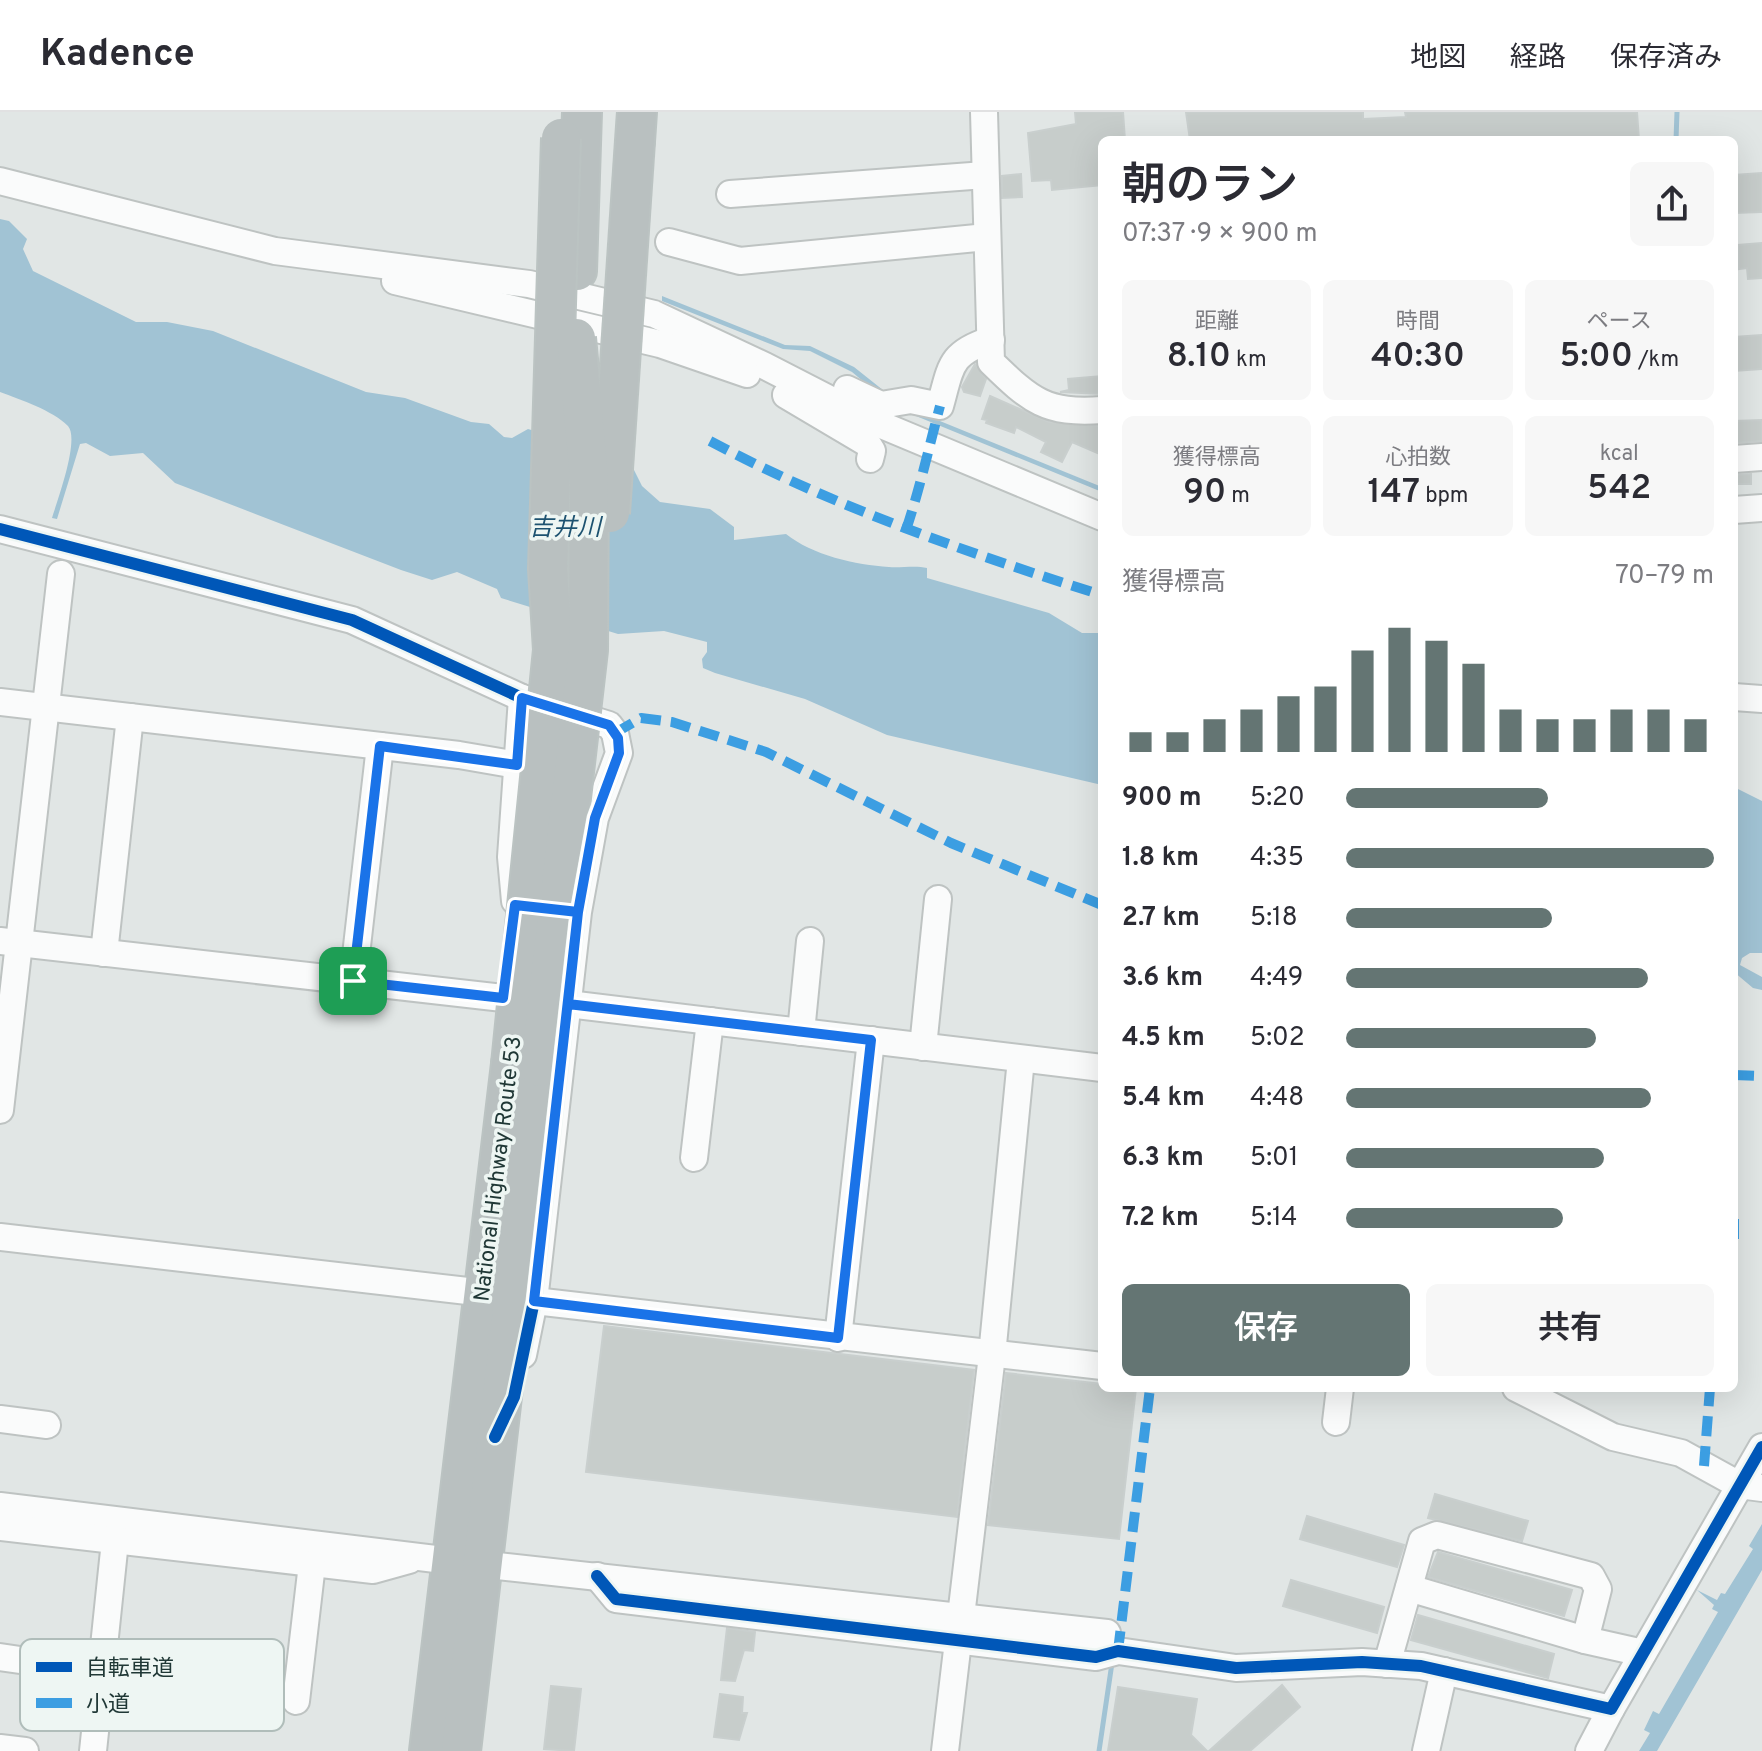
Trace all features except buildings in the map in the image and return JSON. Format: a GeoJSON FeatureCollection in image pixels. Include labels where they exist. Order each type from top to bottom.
{"type":"FeatureCollection","features":[{"type":"Feature","properties":{"kind":"highway","name":"National Highway Route 53"},"geometry":{"type":"LineString","coordinates":[[461,1751],[451,1560],[495,1437],[500,1296],[570,650],[576,346],[568,121]]}},
{"type":"Feature","properties":{"kind":"highway"},"geometry":{"type":"LineString","coordinates":[[568,121],[548,569],[570,650]]}},
{"type":"Feature","properties":{"kind":"highway"},"geometry":{"type":"LineString","coordinates":[[570,650],[608,535],[636,126]]}},
{"type":"Feature","properties":{"kind":"highway","name":"National Highway Route 53"},"geometry":{"type":"LineString","coordinates":[[429,1751],[461,1485],[500,1296],[515,1180],[535,1112],[526,1065]]}},
{"type":"Feature","properties":{"kind":"street"},"geometry":{"type":"LineString","coordinates":[[984,112],[991,362],[1047,407],[1066,413],[1098,410]]}},
{"type":"Feature","properties":{"kind":"street"},"geometry":{"type":"LineString","coordinates":[[730,194],[985,175]]}},
{"type":"Feature","properties":{"kind":"street"},"geometry":{"type":"LineString","coordinates":[[0,181],[275,251],[529,284],[654,314],[872,421],[1098,515]]}},
{"type":"Feature","properties":{"kind":"street"},"geometry":{"type":"LineString","coordinates":[[669,242],[740,261],[987,237]]}},
{"type":"Feature","properties":{"kind":"street"},"geometry":{"type":"LineString","coordinates":[[343,261],[370,275],[660,344],[759,378],[867,443],[872,451],[870,459]]}},
{"type":"Feature","properties":{"kind":"street"},"geometry":{"type":"LineString","coordinates":[[759,378],[792,381],[803,373],[815,373],[881,405],[911,400],[940,406],[953,362],[960,353],[991,340]]}},
{"type":"Feature","properties":{"kind":"street"},"geometry":{"type":"LineString","coordinates":[[1738,459],[1762,457]]}},
{"type":"Feature","properties":{"kind":"street"},"geometry":{"type":"LineString","coordinates":[[1738,510],[1762,508]]}},
{"type":"Feature","properties":{"kind":"street"},"geometry":{"type":"LineString","coordinates":[[0,529],[352,620],[522,698],[609,725],[618,738],[619,753],[595,818],[578,912],[568,1004],[500,1296]]}},
{"type":"Feature","properties":{"kind":"street"},"geometry":{"type":"LineString","coordinates":[[0,1110],[10,942],[46,708],[61,574]]}},
{"type":"Feature","properties":{"kind":"street"},"geometry":{"type":"LineString","coordinates":[[1738,697],[1762,699]]}},
{"type":"Feature","properties":{"kind":"street"},"geometry":{"type":"LineString","coordinates":[[500,1296],[503,998],[515,905],[511,857],[522,698]]}},
{"type":"Feature","properties":{"kind":"street"},"geometry":{"type":"LineString","coordinates":[[0,702],[517,765]]}},
{"type":"Feature","properties":{"kind":"street"},"geometry":{"type":"LineString","coordinates":[[104,953],[130,717]]}},
{"type":"Feature","properties":{"kind":"street"},"geometry":{"type":"LineString","coordinates":[[353,981],[380,746]]}},
{"type":"Feature","properties":{"kind":"street"},"geometry":{"type":"LineString","coordinates":[[923,1047],[938,899]]}},
{"type":"Feature","properties":{"kind":"street"},"geometry":{"type":"LineString","coordinates":[[515,905],[578,912]]}},
{"type":"Feature","properties":{"kind":"street"},"geometry":{"type":"LineString","coordinates":[[801,1032],[810,941]]}},
{"type":"Feature","properties":{"kind":"street"},"geometry":{"type":"LineString","coordinates":[[10,942],[503,998]]}},
{"type":"Feature","properties":{"kind":"street"},"geometry":{"type":"LineString","coordinates":[[568,1004],[1098,1068]]}},
{"type":"Feature","properties":{"kind":"street"},"geometry":{"type":"LineString","coordinates":[[694,1158],[710,1021]]}},
{"type":"Feature","properties":{"kind":"street"},"geometry":{"type":"LineString","coordinates":[[838,1338],[871,1040]]}},
{"type":"Feature","properties":{"kind":"street"},"geometry":{"type":"LineString","coordinates":[[945,1751],[992,1355],[1021,1059]]}},
{"type":"Feature","properties":{"kind":"street"},"geometry":{"type":"LineString","coordinates":[[0,1237],[838,1338],[1098,1366]]}},
{"type":"Feature","properties":{"kind":"street"},"geometry":{"type":"LineString","coordinates":[[1336,1422],[1340,1392]]}},
{"type":"Feature","properties":{"kind":"street"},"geometry":{"type":"LineString","coordinates":[[1524,1392],[1613,1437],[1681,1453],[1752,1486]]}},
{"type":"Feature","properties":{"kind":"street"},"geometry":{"type":"LineString","coordinates":[[0,1419],[47,1425]]}},
{"type":"Feature","properties":{"kind":"street"},"geometry":{"type":"LineString","coordinates":[[1589,1751],[1643,1653],[1752,1486],[1762,1447]]}},
{"type":"Feature","properties":{"kind":"street"},"geometry":{"type":"LineString","coordinates":[[0,1506],[597,1576],[961,1629],[1096,1657],[1118,1651],[1236,1668],[1387,1664],[1444,1671],[1611,1709]]}},
{"type":"Feature","properties":{"kind":"street"},"geometry":{"type":"LineString","coordinates":[[0,1527],[373,1570],[451,1560]]}},
{"type":"Feature","properties":{"kind":"street"},"geometry":{"type":"LineString","coordinates":[[1387,1664],[1422,1541],[1437,1535],[1591,1576],[1598,1589],[1585,1640]]}},
{"type":"Feature","properties":{"kind":"street"},"geometry":{"type":"LineString","coordinates":[[105,1639],[115,1541]]}},
{"type":"Feature","properties":{"kind":"street"},"geometry":{"type":"LineString","coordinates":[[296,1701],[312,1564]]}},
{"type":"Feature","properties":{"kind":"street"},"geometry":{"type":"LineString","coordinates":[[1409,1588],[1585,1640],[1643,1653]]}},
{"type":"Feature","properties":{"kind":"street"},"geometry":{"type":"LineString","coordinates":[[961,1629],[1107,1633]]}},
{"type":"Feature","properties":{"kind":"street"},"geometry":{"type":"LineString","coordinates":[[0,1657],[20,1660]]}},
{"type":"Feature","properties":{"kind":"street"},"geometry":{"type":"LineString","coordinates":[[1426,1751],[1444,1671]]}},
{"type":"Feature","properties":{"kind":"street"},"geometry":{"type":"LineString","coordinates":[[93,1751],[95,1731]]}},
{"type":"Feature","properties":{"kind":"street"},"geometry":{"type":"LineString","coordinates":[[0,1748],[25,1751]]}},
{"type":"Feature","properties":{"kind":"water","name":"吉井川"},"geometry":{"type":"Polygon","coordinates":[[[0,219],[9,221],[27,239],[23,249],[33,271],[136,322],[167,322],[213,331],[366,392],[405,398],[471,422],[489,424],[504,437],[512,438],[528,429],[634,461],[633,468],[642,486],[660,502],[710,509],[734,527],[734,540],[786,534],[808,548],[849,561],[889,567],[927,568],[927,578],[1049,613],[1082,633],[1098,633],[1098,784],[887,735],[805,699],[715,673],[703,668],[707,642],[664,631],[618,634],[501,598],[497,589],[457,572],[432,580],[401,570],[175,483],[143,453],[110,456],[86,443],[80,444],[57,519],[52,518],[66,471],[71,433],[68,426],[54,415],[0,392],[0,219]]]}},
{"type":"Feature","properties":{"kind":"water"},"geometry":{"type":"Polygon","coordinates":[[[662,296],[785,345],[810,346],[854,367],[903,406],[1098,485],[1098,490],[894,407],[852,372],[810,351],[783,349],[662,301],[662,296]]]}},
{"type":"Feature","properties":{"kind":"water"},"geometry":{"type":"Polygon","coordinates":[[[1738,789],[1762,801],[1762,953],[1750,953],[1742,958],[1740,965],[1762,977],[1762,990],[1753,988],[1738,975],[1738,789]]]}},
{"type":"Feature","properties":{"kind":"water"},"geometry":{"type":"Polygon","coordinates":[[[1762,1524],[1762,1570],[1657,1751],[1639,1751],[1650,1733],[1644,1730],[1653,1711],[1659,1714],[1718,1612],[1697,1590],[1717,1600],[1721,1593],[1725,1594],[1753,1549],[1749,1546],[1762,1524]]]}},
{"type":"Feature","properties":{"kind":"waterway"},"geometry":{"type":"LineString","coordinates":[[1676,136],[1677,112]]}},
{"type":"Feature","properties":{"kind":"waterway"},"geometry":{"type":"LineString","coordinates":[[1099,1751],[1112,1663]]}},
{"type":"Feature","properties":{"kind":"marked path"},"geometry":{"type":"LineString","coordinates":[[906,530],[940,406]]}},
{"type":"Feature","properties":{"kind":"marked path"},"geometry":{"type":"LineString","coordinates":[[710,441],[853,508],[1098,594]]}},
{"type":"Feature","properties":{"kind":"marked path"},"geometry":{"type":"LineString","coordinates":[[615,733],[641,718],[672,722],[766,752],[951,843],[1098,903]]}},
{"type":"Feature","properties":{"kind":"marked path"},"geometry":{"type":"LineString","coordinates":[[1738,1075],[1762,1076]]}},
{"type":"Feature","properties":{"kind":"marked path"},"geometry":{"type":"LineString","coordinates":[[1118,1651],[1150,1392]]}},
{"type":"Feature","properties":{"kind":"marked path"},"geometry":{"type":"LineString","coordinates":[[1704,1466],[1710,1392]]}},
{"type":"Feature","properties":{"kind":"cycle path"},"geometry":{"type":"LineString","coordinates":[[0,529],[352,620],[522,698],[609,725],[618,738],[619,753],[595,818],[578,912],[534,1301],[514,1397],[495,1437]]}},
{"type":"Feature","properties":{"kind":"cycle path"},"geometry":{"type":"LineString","coordinates":[[597,1576],[616,1599],[1096,1657],[1118,1651],[1236,1668],[1362,1662],[1421,1666],[1611,1709],[1762,1447]]}},
{"type":"Feature","properties":{"kind":"route"},"geometry":{"type":"LineString","coordinates":[[353,981],[380,746],[517,765],[522,698],[609,725],[618,738],[619,753],[595,818],[585,887],[578,912],[534,1301],[838,1338],[871,1040],[568,1004],[578,912],[515,905],[503,998],[353,981]]}}]}
